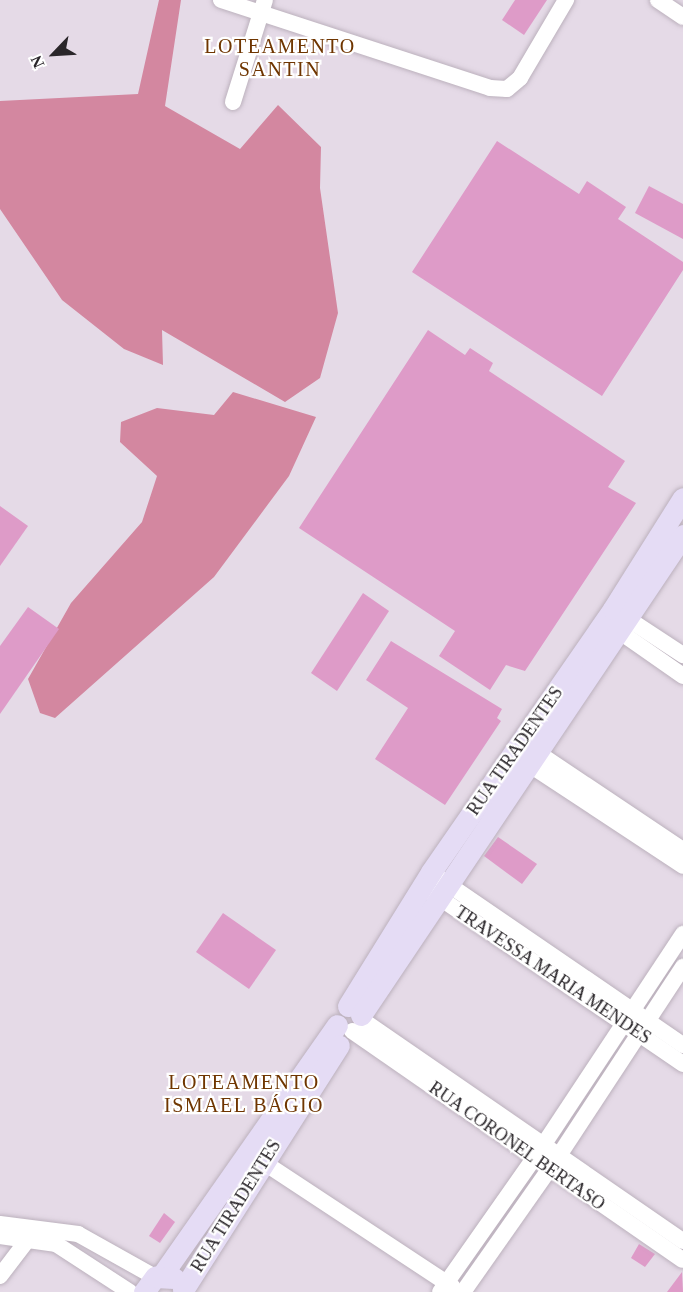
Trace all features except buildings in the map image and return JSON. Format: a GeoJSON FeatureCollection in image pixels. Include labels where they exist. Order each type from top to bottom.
{"type":"FeatureCollection","features":[{"type":"Feature","properties":{"kind":"main road","name":"RUA TIRADENTES"},"geometry":{"type":"LineString","coordinates":[[616,620],[683,498]]}},
{"type":"Feature","properties":{"kind":"main road","name":"RUA TIRADENTES"},"geometry":{"type":"LineString","coordinates":[[154,1281],[187,1237],[255,1156],[351,1021],[435,885],[525,753],[616,620],[683,535]]}},
{"type":"Feature","properties":{"kind":"main road","name":"RUA TIRADENTES"},"geometry":{"type":"LineString","coordinates":[[183,1291],[208,1249],[255,1156]]}},
{"type":"Feature","properties":{"kind":"main road"},"geometry":{"type":"LineString","coordinates":[[187,1237],[208,1249]]}},
{"type":"Feature","properties":{"kind":"main road"},"geometry":{"type":"LineString","coordinates":[[154,1281],[175,1278],[183,1291]]}},
{"type":"Feature","properties":{"kind":"street"},"geometry":{"type":"LineString","coordinates":[[221,0],[262,7],[490,88],[507,89],[520,78],[566,0]]}},
{"type":"Feature","properties":{"kind":"street"},"geometry":{"type":"LineString","coordinates":[[658,0],[683,17]]}},
{"type":"Feature","properties":{"kind":"street"},"geometry":{"type":"LineString","coordinates":[[233,102],[262,7]]}},
{"type":"Feature","properties":{"kind":"street"},"geometry":{"type":"LineString","coordinates":[[616,620],[683,655]]}},
{"type":"Feature","properties":{"kind":"street"},"geometry":{"type":"LineString","coordinates":[[616,620],[683,676]]}},
{"type":"Feature","properties":{"kind":"street"},"geometry":{"type":"LineString","coordinates":[[525,753],[683,850]]}},
{"type":"Feature","properties":{"kind":"street"},"geometry":{"type":"LineString","coordinates":[[525,753],[683,866]]}},
{"type":"Feature","properties":{"kind":"street","name":"TRAVESSA MARIA MENDES"},"geometry":{"type":"LineString","coordinates":[[435,885],[629,1015],[683,1064]]}},
{"type":"Feature","properties":{"kind":"street"},"geometry":{"type":"LineString","coordinates":[[452,1290],[497,1211],[540,1151],[666,956],[683,934]]}},
{"type":"Feature","properties":{"kind":"street"},"geometry":{"type":"LineString","coordinates":[[452,1290],[513,1221],[683,967],[666,956]]}},
{"type":"Feature","properties":{"kind":"street","name":"RUA CORONEL BERTASO"},"geometry":{"type":"LineString","coordinates":[[351,1021],[661,1236],[683,1260]]}},
{"type":"Feature","properties":{"kind":"street","name":"TRAVESSA MARIA MENDES"},"geometry":{"type":"LineString","coordinates":[[644,1027],[683,1045]]}},
{"type":"Feature","properties":{"kind":"street"},"geometry":{"type":"LineString","coordinates":[[255,1156],[452,1290]]}},
{"type":"Feature","properties":{"kind":"street"},"geometry":{"type":"LineString","coordinates":[[497,1211],[513,1221]]}},
{"type":"Feature","properties":{"kind":"street"},"geometry":{"type":"LineString","coordinates":[[0,1224],[35,1236],[82,1258],[130,1292]]}},
{"type":"Feature","properties":{"kind":"street"},"geometry":{"type":"LineString","coordinates":[[0,1236],[78,1234],[154,1281]]}},
{"type":"Feature","properties":{"kind":"street"},"geometry":{"type":"LineString","coordinates":[[0,1276],[35,1236]]}},
{"type":"Feature","properties":{"kind":"street","name":"RUA CORONEL BERTASO"},"geometry":{"type":"LineString","coordinates":[[661,1236],[683,1241]]}},
{"type":"Feature","properties":{"kind":"shaded area"},"geometry":{"type":"Polygon","coordinates":[[[159,0],[181,0],[165,106],[240,149],[278,105],[321,147],[320,188],[338,313],[320,378],[285,402],[162,330],[163,365],[124,349],[62,300],[0,209],[0,101],[138,94],[159,0]]]}},
{"type":"Feature","properties":{"kind":"shaded area"},"geometry":{"type":"Polygon","coordinates":[[[233,392],[316,417],[289,476],[214,577],[55,718],[40,713],[28,679],[71,603],[142,522],[157,476],[120,442],[121,422],[157,408],[214,415],[233,392]]]}},
{"type":"Feature","properties":{"kind":"district","name":"LOTEAMENTO SANTIN"},"geometry":{"type":"Point","coordinates":[280,58]}},
{"type":"Feature","properties":{"kind":"district","name":"LOTEAMENTO ISMAEL BÁGIO"},"geometry":{"type":"Point","coordinates":[244,1094]}}]}
